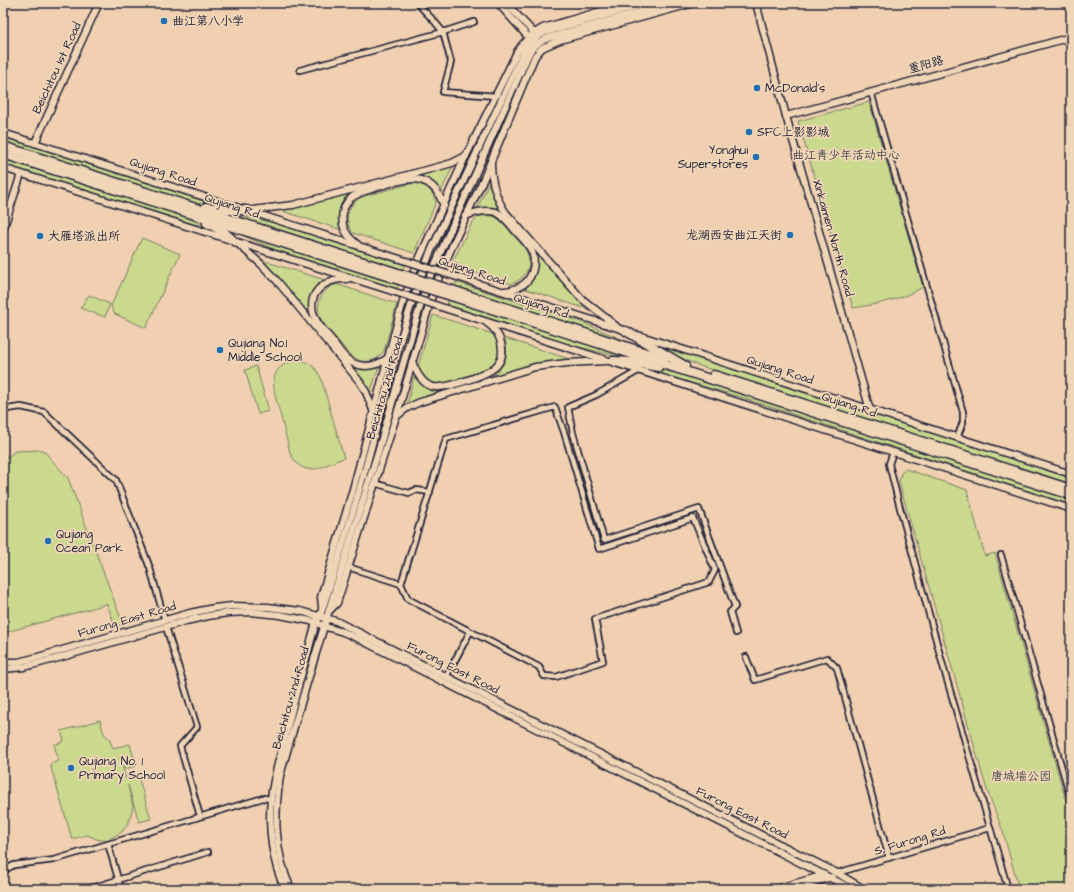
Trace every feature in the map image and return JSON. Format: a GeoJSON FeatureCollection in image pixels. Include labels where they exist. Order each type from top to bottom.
{"type":"FeatureCollection","features":[{"type":"Feature","properties":{"kind":"highway","name":"Qujiang Rd"},"geometry":{"type":"LineString","coordinates":[[3,146],[186,208],[1071,495]]}},
{"type":"Feature","properties":{"kind":"highway","name":"Qujiang Rd"},"geometry":{"type":"LineString","coordinates":[[3,154],[186,208]]}},
{"type":"Feature","properties":{"kind":"highway"},"geometry":{"type":"LineString","coordinates":[[186,208],[247,210]]}},
{"type":"Feature","properties":{"kind":"highway"},"geometry":{"type":"LineString","coordinates":[[186,208],[224,232],[234,241]]}},
{"type":"Feature","properties":{"kind":"highway"},"geometry":{"type":"LineString","coordinates":[[626,331],[686,369]]}},
{"type":"Feature","properties":{"kind":"highway"},"geometry":{"type":"LineString","coordinates":[[613,362],[632,362],[686,369]]}},
{"type":"Feature","properties":{"kind":"highway","name":"Qujiang Rd"},"geometry":{"type":"LineString","coordinates":[[686,369],[1071,489]]}},
{"type":"Feature","properties":{"kind":"main road","name":"Beichitou 1st Road"},"geometry":{"type":"LineString","coordinates":[[35,143],[100,3]]}},
{"type":"Feature","properties":{"kind":"main road"},"geometry":{"type":"LineString","coordinates":[[498,3],[534,38],[548,38],[672,3]]}},
{"type":"Feature","properties":{"kind":"main road"},"geometry":{"type":"LineString","coordinates":[[506,3],[534,38]]}},
{"type":"Feature","properties":{"kind":"main road"},"geometry":{"type":"LineString","coordinates":[[323,615],[320,597],[353,488],[402,305],[415,268],[443,205],[517,52],[550,25],[628,3]]}},
{"type":"Feature","properties":{"kind":"main road"},"geometry":{"type":"LineString","coordinates":[[534,38],[649,3]]}},
{"type":"Feature","properties":{"kind":"main road"},"geometry":{"type":"LineString","coordinates":[[323,615],[337,603],[396,417],[434,289],[535,56],[542,48],[560,40],[694,3]]}},
{"type":"Feature","properties":{"kind":"main road","name":"Xinkaimen North Road"},"geometry":{"type":"LineString","coordinates":[[756,3],[786,116],[870,410]]}},
{"type":"Feature","properties":{"kind":"main road","name":"重阳路"},"geometry":{"type":"LineString","coordinates":[[786,116],[1071,37]]}},
{"type":"Feature","properties":{"kind":"main road","name":"Beichitou 2nd Road"},"geometry":{"type":"LineString","coordinates":[[285,889],[275,860],[271,834],[271,799],[273,783],[292,706],[383,433],[430,276],[492,139],[534,38]]}},
{"type":"Feature","properties":{"kind":"main road","name":"Beichitou 2nd Road"},"geometry":{"type":"LineString","coordinates":[[323,615],[418,282],[444,222],[524,51],[534,38]]}},
{"type":"Feature","properties":{"kind":"main road","name":"Qujiang Road"},"geometry":{"type":"LineString","coordinates":[[3,132],[1071,474]]}},
{"type":"Feature","properties":{"kind":"main road"},"geometry":{"type":"LineString","coordinates":[[492,139],[491,172],[495,190],[502,208],[581,298],[607,320],[626,331]]}},
{"type":"Feature","properties":{"kind":"main road"},"geometry":{"type":"LineString","coordinates":[[247,210],[284,207],[438,168],[452,163],[466,155],[483,140]]}},
{"type":"Feature","properties":{"kind":"main road"},"geometry":{"type":"LineString","coordinates":[[3,168],[355,279],[1071,509]]}},
{"type":"Feature","properties":{"kind":"main road"},"geometry":{"type":"LineString","coordinates":[[3,230],[21,174]]}},
{"type":"Feature","properties":{"kind":"main road"},"geometry":{"type":"LineString","coordinates":[[366,248],[352,241],[343,224],[343,210],[347,203],[354,196],[363,192],[409,180],[427,182],[433,186],[443,205],[446,215],[444,222]]}},
{"type":"Feature","properties":{"kind":"main road"},"geometry":{"type":"LineString","coordinates":[[452,226],[459,218],[466,215],[482,211],[491,211],[505,219],[532,251],[534,267],[530,278],[514,290],[500,291]]}},
{"type":"Feature","properties":{"kind":"main road"},"geometry":{"type":"LineString","coordinates":[[234,241],[260,263],[278,282],[360,382],[369,398],[373,411],[373,437]]}},
{"type":"Feature","properties":{"kind":"main road"},"geometry":{"type":"LineString","coordinates":[[355,279],[333,280],[319,289],[315,295],[313,303],[316,319],[320,325],[350,362],[358,365],[367,366],[376,364],[387,358],[400,345]]}},
{"type":"Feature","properties":{"kind":"main road"},"geometry":{"type":"LineString","coordinates":[[409,345],[408,350],[412,363],[424,382],[432,387],[437,388],[447,386],[490,371],[495,368],[500,361],[502,351],[501,343],[495,329],[480,320]]}},
{"type":"Feature","properties":{"kind":"main road"},"geometry":{"type":"LineString","coordinates":[[383,433],[396,417],[407,408],[420,402],[536,367],[567,363],[613,362]]}},
{"type":"Feature","properties":{"kind":"main road","name":"Furong East Road"},"geometry":{"type":"LineString","coordinates":[[3,662],[18,662],[38,658],[166,624],[208,616],[250,612],[280,615],[323,615],[360,632],[446,677],[837,873],[864,889]]}},
{"type":"Feature","properties":{"kind":"main road","name":"Furong East Road"},"geometry":{"type":"LineString","coordinates":[[323,615],[323,626],[359,639],[852,889]]}},
{"type":"Feature","properties":{"kind":"main road","name":"Furong East Road"},"geometry":{"type":"LineString","coordinates":[[3,669],[24,667],[55,659],[166,624]]}},
{"type":"Feature","properties":{"kind":"main road","name":"Beichitou 2nd Road"},"geometry":{"type":"LineString","coordinates":[[291,889],[280,859],[277,843],[277,794],[280,776],[323,626]]}},
{"type":"Feature","properties":{"kind":"main road"},"geometry":{"type":"LineString","coordinates":[[792,889],[837,873]]}},
{"type":"Feature","properties":{"kind":"main road"},"geometry":{"type":"LineString","coordinates":[[775,889],[828,876]]}},
{"type":"Feature","properties":{"kind":"street"},"geometry":{"type":"LineString","coordinates":[[417,3],[443,32],[451,62],[443,92],[496,96]]}},
{"type":"Feature","properties":{"kind":"street"},"geometry":{"type":"LineString","coordinates":[[300,70],[443,32],[474,22]]}},
{"type":"Feature","properties":{"kind":"street"},"geometry":{"type":"LineString","coordinates":[[534,38],[542,48]]}},
{"type":"Feature","properties":{"kind":"street"},"geometry":{"type":"LineString","coordinates":[[871,92],[963,412],[963,422],[957,438]]}},
{"type":"Feature","properties":{"kind":"street"},"geometry":{"type":"LineString","coordinates":[[640,370],[596,395],[568,407],[573,433],[604,540],[699,509],[735,607],[730,612],[736,632]]}},
{"type":"Feature","properties":{"kind":"street"},"geometry":{"type":"LineString","coordinates":[[3,408],[7,409],[22,407],[44,412],[116,480],[150,568],[197,728],[180,746],[200,816]]}},
{"type":"Feature","properties":{"kind":"street"},"geometry":{"type":"LineString","coordinates":[[556,407],[599,549],[693,518],[715,570],[709,582],[595,619],[603,661],[556,677],[544,676],[539,667],[408,599],[402,584],[430,492],[446,439],[556,407]]}},
{"type":"Feature","properties":{"kind":"street"},"geometry":{"type":"LineString","coordinates":[[893,452],[889,464],[941,658],[1008,889]]}},
{"type":"Feature","properties":{"kind":"street"},"geometry":{"type":"LineString","coordinates":[[374,483],[409,493],[416,490],[430,492]]}},
{"type":"Feature","properties":{"kind":"street"},"geometry":{"type":"LineString","coordinates":[[1001,555],[1071,800]]}},
{"type":"Feature","properties":{"kind":"street"},"geometry":{"type":"LineString","coordinates":[[348,567],[402,584]]}},
{"type":"Feature","properties":{"kind":"street"},"geometry":{"type":"LineString","coordinates":[[446,677],[470,632]]}},
{"type":"Feature","properties":{"kind":"street"},"geometry":{"type":"LineString","coordinates":[[746,657],[755,680],[827,658],[837,668],[889,858]]}},
{"type":"Feature","properties":{"kind":"street"},"geometry":{"type":"LineString","coordinates":[[3,871],[14,865],[54,860],[263,798],[271,799]]}},
{"type":"Feature","properties":{"kind":"street","name":"S. Furong Rd"},"geometry":{"type":"LineString","coordinates":[[837,873],[990,828]]}},
{"type":"Feature","properties":{"kind":"street"},"geometry":{"type":"LineString","coordinates":[[108,844],[121,889]]}},
{"type":"Feature","properties":{"kind":"street"},"geometry":{"type":"LineString","coordinates":[[88,889],[208,852]]}},
{"type":"Feature","properties":{"kind":"green space","name":"曲江青少年活动中心"},"geometry":{"type":"Polygon","coordinates":[[[869,102],[923,287],[898,298],[853,308],[798,121],[869,102]]]}},
{"type":"Feature","properties":{"kind":"green space"},"geometry":{"type":"Polygon","coordinates":[[[3,136],[213,203],[214,205],[194,203],[3,142],[3,136]]]}},
{"type":"Feature","properties":{"kind":"green space"},"geometry":{"type":"Polygon","coordinates":[[[3,157],[185,216],[207,228],[205,229],[3,165],[3,157]]]}},
{"type":"Feature","properties":{"kind":"green space"},"geometry":{"type":"Polygon","coordinates":[[[454,164],[440,194],[413,176],[454,164]]]}},
{"type":"Feature","properties":{"kind":"green space"},"geometry":{"type":"Polygon","coordinates":[[[490,180],[504,214],[477,209],[490,180]]]}},
{"type":"Feature","properties":{"kind":"green space"},"geometry":{"type":"Polygon","coordinates":[[[414,183],[422,185],[428,189],[436,202],[414,253],[353,233],[347,217],[351,207],[358,199],[364,196],[414,183]]]}},
{"type":"Feature","properties":{"kind":"green space"},"geometry":{"type":"Polygon","coordinates":[[[353,192],[348,198],[342,230],[279,210],[353,192]]]}},
{"type":"Feature","properties":{"kind":"green space"},"geometry":{"type":"Polygon","coordinates":[[[235,215],[271,222],[405,265],[402,271],[235,217],[235,215]]]}},
{"type":"Feature","properties":{"kind":"green space"},"geometry":{"type":"Polygon","coordinates":[[[478,217],[495,217],[505,225],[525,249],[529,260],[527,270],[521,279],[516,282],[511,284],[451,265],[472,223],[478,217]]]}},
{"type":"Feature","properties":{"kind":"green space"},"geometry":{"type":"Polygon","coordinates":[[[230,230],[399,283],[397,289],[276,250],[230,230]]]}},
{"type":"Feature","properties":{"kind":"green space"},"geometry":{"type":"Polygon","coordinates":[[[142,238],[180,254],[146,328],[115,314],[111,306],[142,238]]]}},
{"type":"Feature","properties":{"kind":"green space"},"geometry":{"type":"Polygon","coordinates":[[[534,251],[536,251],[590,310],[523,288],[526,286],[534,251]]]}},
{"type":"Feature","properties":{"kind":"green space"},"geometry":{"type":"Polygon","coordinates":[[[261,260],[325,280],[316,289],[314,322],[261,260]]]}},
{"type":"Feature","properties":{"kind":"green space"},"geometry":{"type":"Polygon","coordinates":[[[456,282],[584,323],[628,343],[454,287],[456,282]]]}},
{"type":"Feature","properties":{"kind":"green space"},"geometry":{"type":"Polygon","coordinates":[[[334,285],[339,285],[397,304],[384,351],[376,359],[364,361],[354,358],[322,321],[319,310],[320,300],[325,291],[334,285]]]}},
{"type":"Feature","properties":{"kind":"green space"},"geometry":{"type":"Polygon","coordinates":[[[89,295],[110,304],[105,317],[80,308],[89,295]]]}},
{"type":"Feature","properties":{"kind":"green space"},"geometry":{"type":"Polygon","coordinates":[[[449,299],[625,355],[624,358],[571,345],[447,305],[449,299]]]}},
{"type":"Feature","properties":{"kind":"green space"},"geometry":{"type":"Polygon","coordinates":[[[433,315],[496,335],[499,345],[497,360],[493,365],[480,373],[451,383],[439,385],[429,381],[418,367],[433,315]]]}},
{"type":"Feature","properties":{"kind":"green space"},"geometry":{"type":"Polygon","coordinates":[[[505,338],[572,360],[549,362],[490,378],[505,361],[505,338]]]}},
{"type":"Feature","properties":{"kind":"green space"},"geometry":{"type":"Polygon","coordinates":[[[656,344],[1071,478],[1071,485],[697,365],[655,346],[656,344]]]}},
{"type":"Feature","properties":{"kind":"green space"},"geometry":{"type":"Polygon","coordinates":[[[298,360],[306,362],[312,366],[321,378],[344,458],[314,469],[302,467],[296,462],[290,453],[275,396],[274,380],[276,373],[280,367],[298,360]]]}},
{"type":"Feature","properties":{"kind":"green space"},"geometry":{"type":"Polygon","coordinates":[[[348,364],[379,366],[370,394],[369,393],[348,364]]]}},
{"type":"Feature","properties":{"kind":"green space"},"geometry":{"type":"Polygon","coordinates":[[[256,366],[269,411],[258,414],[245,370],[256,366]]]}},
{"type":"Feature","properties":{"kind":"green space"},"geometry":{"type":"Polygon","coordinates":[[[645,367],[680,374],[707,382],[1071,499],[1071,505],[737,396],[644,369],[645,367]]]}},
{"type":"Feature","properties":{"kind":"green space"},"geometry":{"type":"Polygon","coordinates":[[[414,377],[428,388],[445,391],[407,405],[414,377]]]}},
{"type":"Feature","properties":{"kind":"green space","name":"Qujiang Ocean Park"},"geometry":{"type":"Polygon","coordinates":[[[43,450],[68,478],[123,624],[115,626],[107,604],[3,633],[3,455],[8,457],[15,451],[43,450]]]}},
{"type":"Feature","properties":{"kind":"green space","name":"唐城墙公园"},"geometry":{"type":"Polygon","coordinates":[[[906,469],[967,490],[985,556],[995,553],[1071,818],[1071,889],[1019,889],[1003,832],[986,787],[899,482],[901,473],[906,469]]]}},
{"type":"Feature","properties":{"kind":"green space"},"geometry":{"type":"Polygon","coordinates":[[[100,720],[104,734],[109,738],[113,748],[130,744],[136,766],[124,769],[120,757],[126,779],[138,776],[151,819],[139,822],[128,785],[133,807],[129,822],[122,832],[107,840],[99,840],[87,835],[72,839],[50,764],[59,761],[54,745],[64,740],[61,731],[100,720]]]}},
{"type":"Feature","properties":{"kind":"place","name":"曲江第八小学"},"geometry":{"type":"Point","coordinates":[164,21]}},
{"type":"Feature","properties":{"kind":"place","name":"McDonald's"},"geometry":{"type":"Point","coordinates":[757,88]}},
{"type":"Feature","properties":{"kind":"place","name":"SFC上影影城"},"geometry":{"type":"Point","coordinates":[749,132]}},
{"type":"Feature","properties":{"kind":"place","name":"Yonghui Superstores"},"geometry":{"type":"Point","coordinates":[756,157]}},
{"type":"Feature","properties":{"kind":"place","name":"龙湖西安曲江天街"},"geometry":{"type":"Point","coordinates":[790,235]}},
{"type":"Feature","properties":{"kind":"place","name":"大雁塔派出所"},"geometry":{"type":"Point","coordinates":[40,236]}},
{"type":"Feature","properties":{"kind":"place","name":"Qujiang No.1 Middle School"},"geometry":{"type":"Point","coordinates":[220,350]}},
{"type":"Feature","properties":{"kind":"place","name":"Qujiang Ocean Park"},"geometry":{"type":"Point","coordinates":[48,541]}},
{"type":"Feature","properties":{"kind":"place","name":"Qujiang No. 1 Primary School"},"geometry":{"type":"Point","coordinates":[71,768]}}]}
